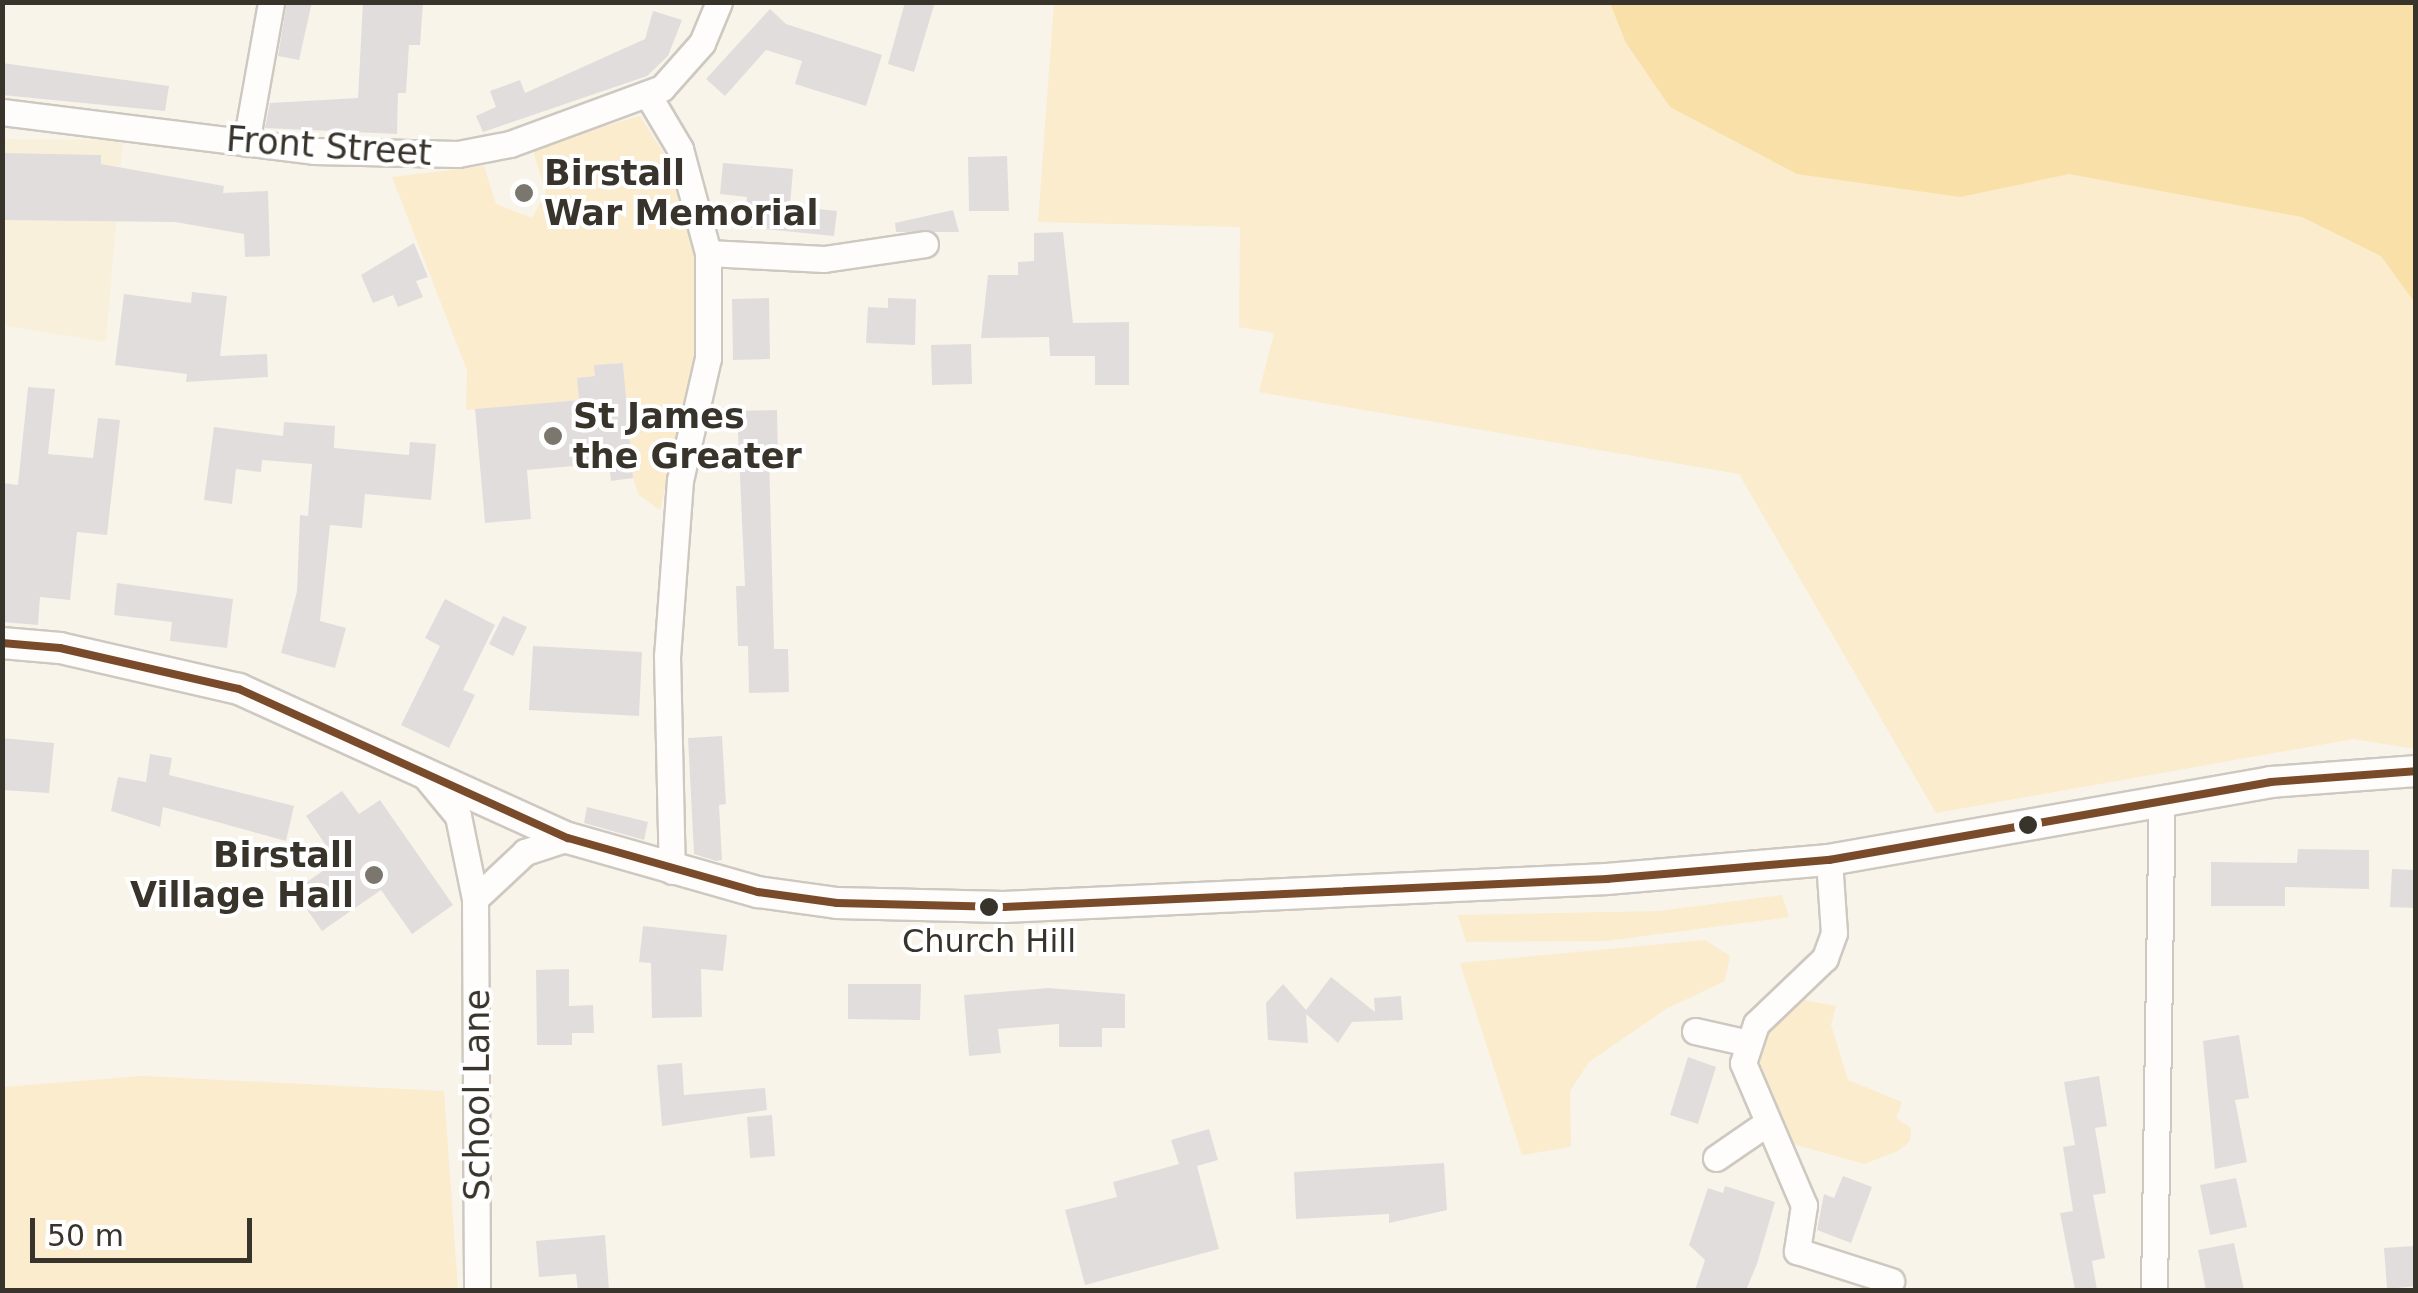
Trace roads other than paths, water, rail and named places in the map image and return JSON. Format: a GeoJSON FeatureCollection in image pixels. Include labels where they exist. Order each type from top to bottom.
{"type":"FeatureCollection","features":[{"type":"Feature","properties":{"kind":"street"},"geometry":{"type":"LineString","coordinates":[[246,143],[271,2]]}},
{"type":"Feature","properties":{"kind":"street"},"geometry":{"type":"LineString","coordinates":[[672,871],[667,656],[680,480],[708,358],[708,252],[680,149],[648,95],[702,43],[719,2]]}},
{"type":"Feature","properties":{"kind":"street","name":"Front Street"},"geometry":{"type":"LineString","coordinates":[[2,112],[246,143],[458,154],[510,144],[648,95]]}},
{"type":"Feature","properties":{"kind":"street"},"geometry":{"type":"LineString","coordinates":[[708,252],[824,259],[925,244]]}},
{"type":"Feature","properties":{"kind":"street"},"geometry":{"type":"LineString","coordinates":[[2,643],[60,648],[238,689],[568,838],[672,871],[837,903],[1004,908],[1539,883],[1828,860],[2270,782],[2416,771]]}},
{"type":"Feature","properties":{"kind":"street","name":"School Lane"},"geometry":{"type":"LineString","coordinates":[[418,767],[458,816],[476,899],[477,1290]]}},
{"type":"Feature","properties":{"kind":"street"},"geometry":{"type":"LineString","coordinates":[[2154,1290],[2162,802]]}},
{"type":"Feature","properties":{"kind":"street"},"geometry":{"type":"LineString","coordinates":[[476,899],[524,852],[568,838]]}},
{"type":"Feature","properties":{"kind":"street"},"geometry":{"type":"LineString","coordinates":[[1828,860],[1834,934],[1825,958],[1744,1042],[1749,1092],[1804,1205],[1797,1251],[1891,1281]]}},
{"type":"Feature","properties":{"kind":"street"},"geometry":{"type":"LineString","coordinates":[[1695,1031],[1744,1042]]}},
{"type":"Feature","properties":{"kind":"street"},"geometry":{"type":"LineString","coordinates":[[1716,1158],[1764,1126]]}},
{"type":"Feature","properties":{"kind":"place","name":"Birstall War Memorial"},"geometry":{"type":"Point","coordinates":[524,193]}},
{"type":"Feature","properties":{"kind":"place","name":"St James the Greater"},"geometry":{"type":"Point","coordinates":[553,436]}},
{"type":"Feature","properties":{"kind":"place","name":"Birstall Village Hall"},"geometry":{"type":"Point","coordinates":[374,875]}},
{"type":"Feature","properties":{"kind":"place","name":"Church Hill"},"geometry":{"type":"Point","coordinates":[989,907]}}]}
